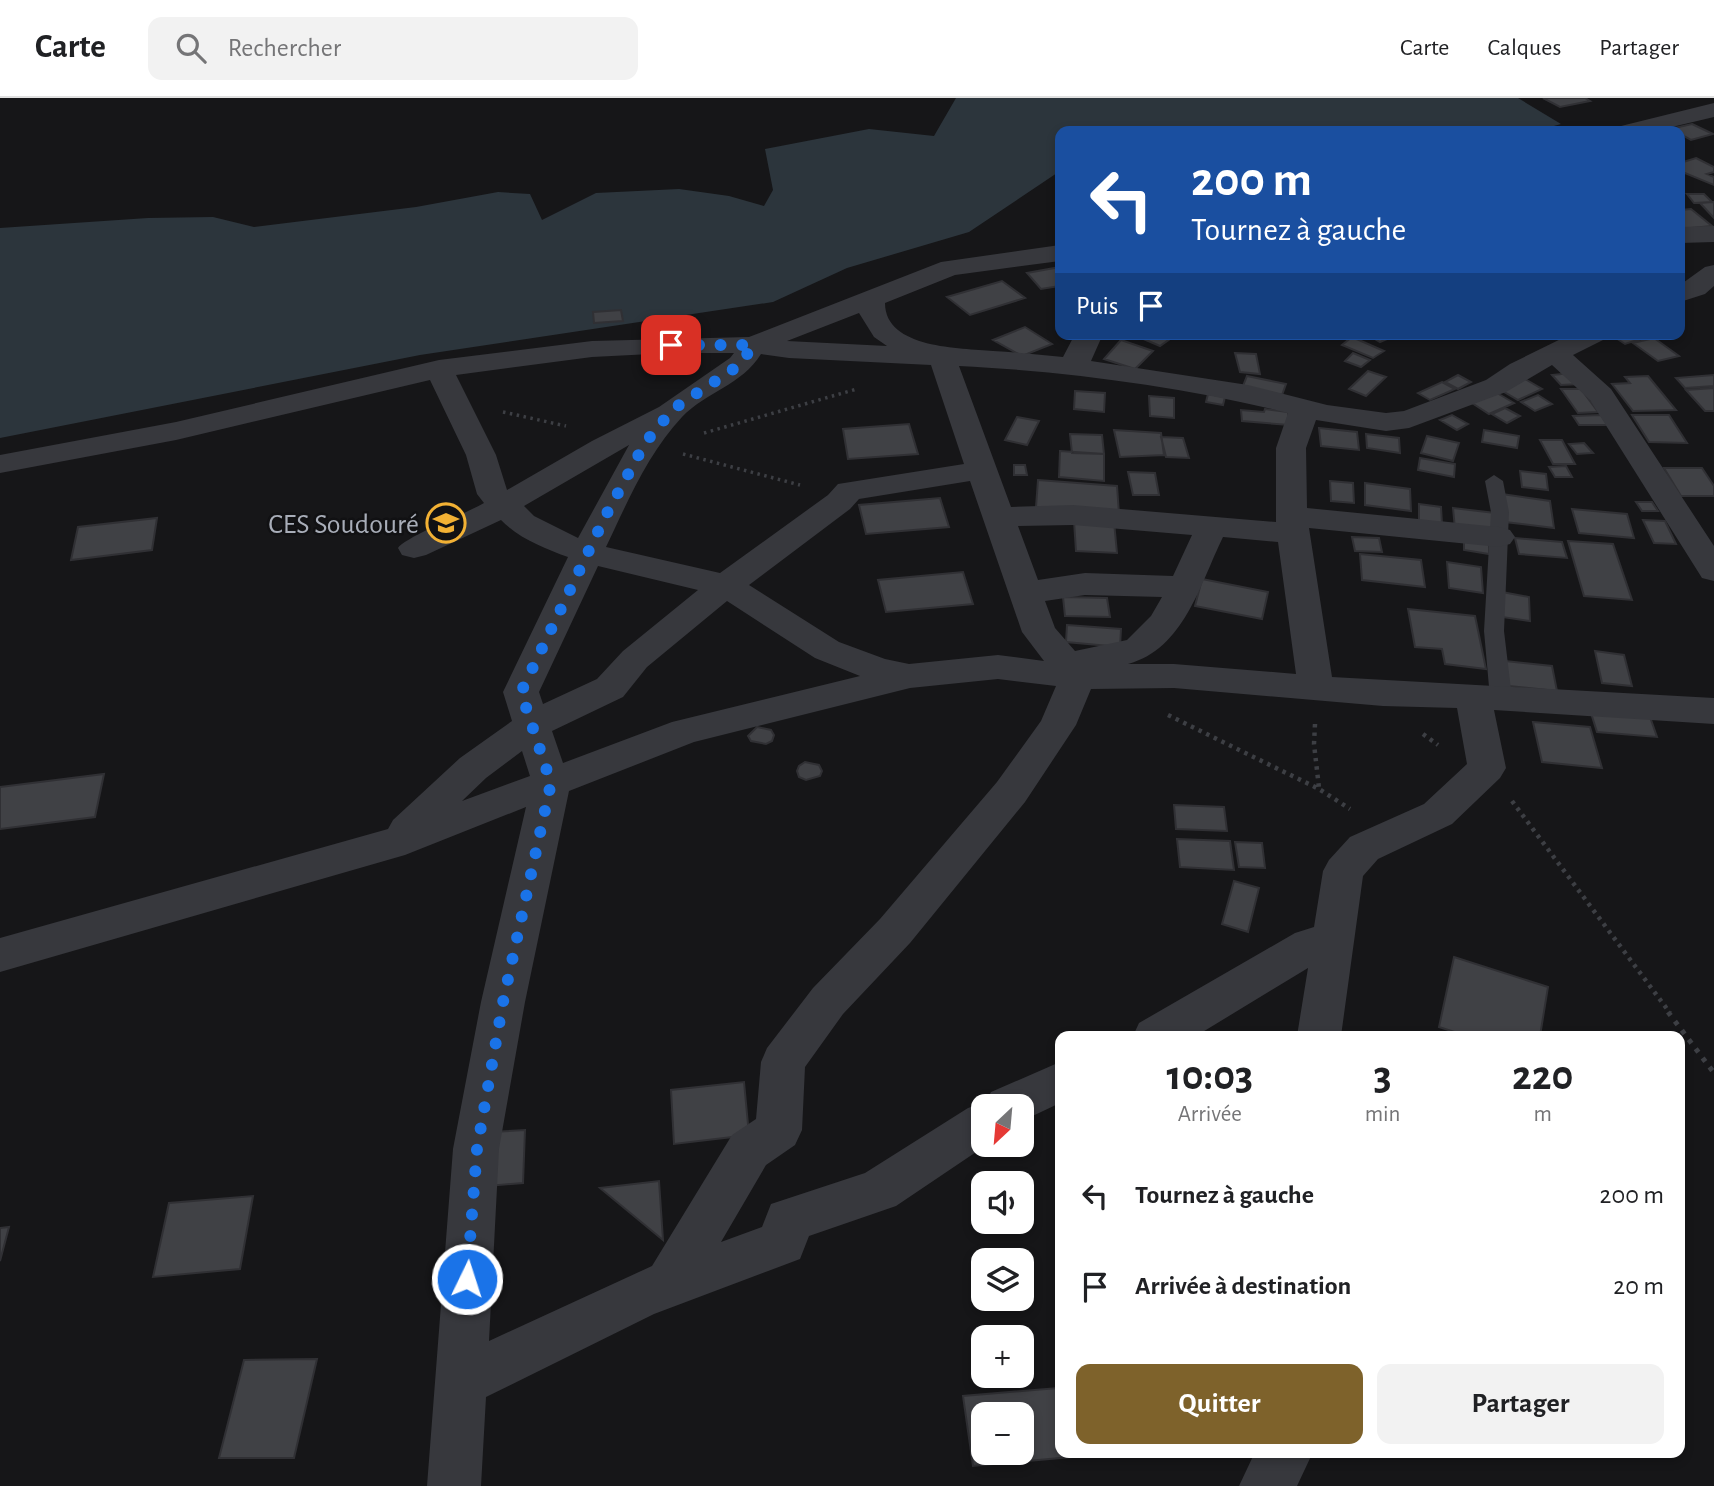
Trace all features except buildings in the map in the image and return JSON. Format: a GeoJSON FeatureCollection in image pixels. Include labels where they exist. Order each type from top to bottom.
{"type":"FeatureCollection","features":[{"type":"Feature","properties":{"kind":"street"},"geometry":{"type":"LineString","coordinates":[[1649,126],[1714,110]]}},
{"type":"Feature","properties":{"kind":"street"},"geometry":{"type":"LineString","coordinates":[[1685,235],[1714,234]]}},
{"type":"Feature","properties":{"kind":"street"},"geometry":{"type":"LineString","coordinates":[[414,548],[445,538],[505,506],[568,467],[673,409],[741,364],[753,345],[950,268],[1055,254]]}},
{"type":"Feature","properties":{"kind":"street"},"geometry":{"type":"LineString","coordinates":[[1685,292],[1696,288],[1714,273]]}},
{"type":"Feature","properties":{"kind":"street"},"geometry":{"type":"LineString","coordinates":[[872,298],[871,316],[877,326],[892,338],[942,357],[1039,632],[1072,670]]}},
{"type":"Feature","properties":{"kind":"street"},"geometry":{"type":"LineString","coordinates":[[1076,367],[1078,354],[1085,340]]}},
{"type":"Feature","properties":{"kind":"street"},"geometry":{"type":"LineString","coordinates":[[0,464],[176,431],[439,369],[592,349],[753,345],[789,351],[992,359],[1076,367],[1248,394],[1357,420],[1386,422],[1409,419],[1496,386],[1520,370],[1582,340]]}},
{"type":"Feature","properties":{"kind":"street"},"geometry":{"type":"LineString","coordinates":[[1556,354],[1601,395],[1714,571]]}},
{"type":"Feature","properties":{"kind":"street"},"geometry":{"type":"LineString","coordinates":[[439,369],[481,455],[493,494],[523,523],[552,540],[588,553],[724,585],[764,607],[827,650],[877,669],[910,676]]}},
{"type":"Feature","properties":{"kind":"street"},"geometry":{"type":"LineString","coordinates":[[1305,408],[1291,448],[1292,525],[1316,688]]}},
{"type":"Feature","properties":{"kind":"street"},"geometry":{"type":"LineString","coordinates":[[454,1486],[477,1149],[503,1002],[551,783],[521,692],[645,443],[673,409]]}},
{"type":"Feature","properties":{"kind":"street"},"geometry":{"type":"LineString","coordinates":[[391,844],[473,768],[532,726],[610,688],[635,659],[724,585],[839,502],[849,491],[982,470]]}},
{"type":"Feature","properties":{"kind":"street"},"geometry":{"type":"LineString","coordinates":[[998,517],[1073,515],[1213,526],[1292,525],[1499,537]]}},
{"type":"Feature","properties":{"kind":"street"},"geometry":{"type":"LineString","coordinates":[[1072,670],[1137,650],[1166,619],[1213,526]]}},
{"type":"Feature","properties":{"kind":"street"},"geometry":{"type":"LineString","coordinates":[[1024,593],[1085,584],[1183,587]]}},
{"type":"Feature","properties":{"kind":"street"},"geometry":{"type":"LineString","coordinates":[[0,955],[391,844],[685,731],[910,676],[998,667],[1072,670],[1382,694],[1487,697],[1714,711]]}},
{"type":"Feature","properties":{"kind":"street"},"geometry":{"type":"LineString","coordinates":[[669,1285],[749,1150],[779,1130],[783,1062],[828,1001],[895,931],[1011,792],[1058,725],[1072,670]]}},
{"type":"Feature","properties":{"kind":"street"},"geometry":{"type":"LineString","coordinates":[[1320,1031],[1342,871],[1364,848],[1438,814],[1488,768],[1487,697]]}},
{"type":"Feature","properties":{"kind":"street"},"geometry":{"type":"LineString","coordinates":[[1164,1031],[1310,945],[1334,939]]}},
{"type":"Feature","properties":{"kind":"street"},"geometry":{"type":"LineString","coordinates":[[1034,1094],[1055,1084]]}},
{"type":"Feature","properties":{"kind":"street"},"geometry":{"type":"LineString","coordinates":[[460,1382],[640,1295],[783,1243],[788,1220],[879,1191],[971,1131]]}},
{"type":"Feature","properties":{"kind":"street"},"geometry":{"type":"LineString","coordinates":[[1266,1486],[1282,1458]]}},
{"type":"Feature","properties":{"kind":"lane"},"geometry":{"type":"LineString","coordinates":[[1487,697],[1494,631],[1500,512],[1494,481]]}},
{"type":"Feature","properties":{"kind":"path"},"geometry":{"type":"LineString","coordinates":[[645,443],[677,440],[857,388]]}},
{"type":"Feature","properties":{"kind":"path"},"geometry":{"type":"LineString","coordinates":[[1316,688],[1314,744],[1319,789]]}},
{"type":"Feature","properties":{"kind":"path"},"geometry":{"type":"LineString","coordinates":[[1382,694],[1412,725],[1452,757],[1488,768],[1683,1031]]}},
{"type":"Feature","properties":{"kind":"path"},"geometry":{"type":"LineString","coordinates":[[1163,712],[1319,789],[1393,835]]}},
{"type":"Feature","properties":{"kind":"path"},"geometry":{"type":"LineString","coordinates":[[1685,1034],[1714,1073]]}},
{"type":"Feature","properties":{"kind":"shaded area"},"geometry":{"type":"Polygon","coordinates":[[[956,98],[1518,98],[1561,124],[1055,126],[1055,174],[969,232],[847,268],[773,302],[420,355],[0,438],[0,228],[148,218],[213,217],[254,227],[416,207],[498,192],[530,194],[542,220],[596,193],[679,189],[729,196],[764,206],[773,190],[765,149],[869,129],[934,136],[956,98]]]}},
{"type":"Feature","properties":{"kind":"place","name":"CES Soudouré"},"geometry":{"type":"Point","coordinates":[446,523]}},
{"type":"Feature","properties":{"kind":"route"},"geometry":{"type":"LineString","coordinates":[[467,1279],[477,1149],[503,1002],[551,783],[521,692],[606,515],[645,443],[673,409],[741,364],[753,345],[671,345]]}}]}
